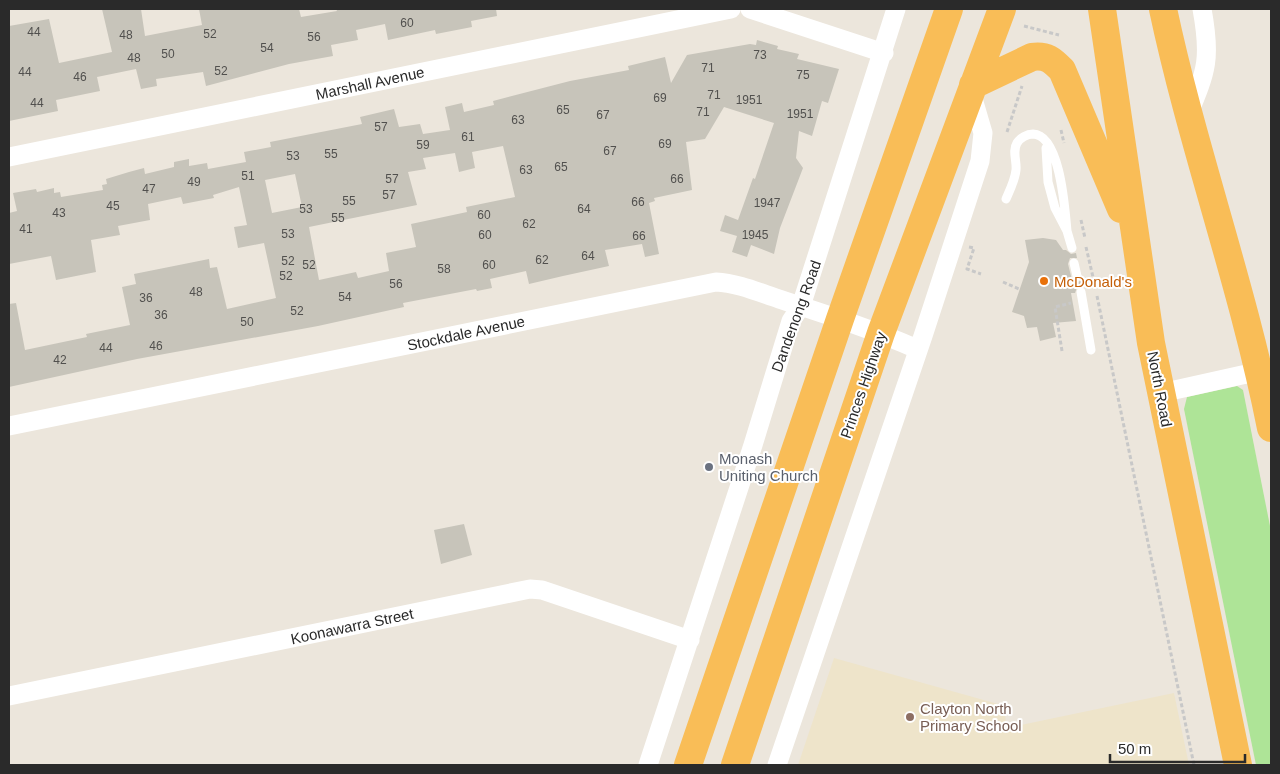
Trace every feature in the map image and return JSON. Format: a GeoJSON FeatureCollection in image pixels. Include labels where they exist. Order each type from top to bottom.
{"type":"FeatureCollection","features":[{"type":"Feature","properties":{"kind":"highway"},"geometry":{"type":"LineString","coordinates":[[688,765],[840,319],[949,9]]}},
{"type":"Feature","properties":{"kind":"highway","name":"Princes Highway"},"geometry":{"type":"LineString","coordinates":[[735,765],[881,333],[1002,9]]}},
{"type":"Feature","properties":{"kind":"highway","name":"North Road"},"geometry":{"type":"LineString","coordinates":[[1102,9],[1150,344],[1238,765]]}},
{"type":"Feature","properties":{"kind":"highway"},"geometry":{"type":"LineString","coordinates":[[1163,9],[1188,115],[1267,370],[1271,428]]}},
{"type":"Feature","properties":{"kind":"highway"},"geometry":{"type":"LineString","coordinates":[[972,89],[1032,57],[1041,56],[1050,59],[1062,70],[1136,245]]}},
{"type":"Feature","properties":{"kind":"street","name":"Marshall Avenue"},"geometry":{"type":"LineString","coordinates":[[9,157],[731,9]]}},
{"type":"Feature","properties":{"kind":"street"},"geometry":{"type":"LineString","coordinates":[[750,9],[884,53]]}},
{"type":"Feature","properties":{"kind":"street","name":"Dandenong Road"},"geometry":{"type":"LineString","coordinates":[[648,765],[690,640],[791,321],[801,306],[884,53],[896,9]]}},
{"type":"Feature","properties":{"kind":"street"},"geometry":{"type":"LineString","coordinates":[[1188,115],[1206,70],[1208,50],[1202,9]]}},
{"type":"Feature","properties":{"kind":"street"},"geometry":{"type":"LineString","coordinates":[[777,765],[923,336],[981,157],[982,127],[972,89]]}},
{"type":"Feature","properties":{"kind":"street","name":"Stockdale Avenue"},"geometry":{"type":"LineString","coordinates":[[9,426],[716,282],[732,284],[801,306],[881,333],[917,349]]}},
{"type":"Feature","properties":{"kind":"street"},"geometry":{"type":"LineString","coordinates":[[1161,393],[1267,370]]}},
{"type":"Feature","properties":{"kind":"street","name":"Koonawarra Street"},"geometry":{"type":"LineString","coordinates":[[9,696],[530,589],[542,590],[690,640]]}},
{"type":"Feature","properties":{"kind":"lane"},"geometry":{"type":"LineString","coordinates":[[1006,199],[1015,176],[1015,148],[1018,141],[1032,134],[1040,136],[1045,140],[1056,163],[1063,190],[1067,232]]}},
{"type":"Feature","properties":{"kind":"lane"},"geometry":{"type":"LineString","coordinates":[[1045,140],[1048,182],[1055,208],[1067,232],[1072,248]]}},
{"type":"Feature","properties":{"kind":"lane"},"geometry":{"type":"LineString","coordinates":[[1074,263],[1078,276]]}},
{"type":"Feature","properties":{"kind":"lane"},"geometry":{"type":"LineString","coordinates":[[1081,292],[1091,350]]}},
{"type":"Feature","properties":{"kind":"path"},"geometry":{"type":"LineString","coordinates":[[1024,26],[1059,36]]}},
{"type":"Feature","properties":{"kind":"path"},"geometry":{"type":"LineString","coordinates":[[969,247],[974,248],[968,270],[981,274]]}},
{"type":"Feature","properties":{"kind":"path"},"geometry":{"type":"LineString","coordinates":[[1003,282],[1019,289]]}},
{"type":"Feature","properties":{"kind":"path"},"geometry":{"type":"LineString","coordinates":[[1055,307],[1062,351]]}},
{"type":"Feature","properties":{"kind":"path"},"geometry":{"type":"LineString","coordinates":[[1108,347],[1194,765]]}},
{"type":"Feature","properties":{"kind":"shaded area","name":"Clayton North Primary School"},"geometry":{"type":"Polygon","coordinates":[[[834,658],[1005,706],[1006,728],[1174,693],[1189,765],[798,765],[834,658]]]}},
{"type":"Feature","properties":{"kind":"green space"},"geometry":{"type":"Polygon","coordinates":[[[1237,386],[1243,390],[1271,531],[1271,765],[1256,765],[1184,409],[1187,397],[1237,386]]]}},
{"type":"Feature","properties":{"kind":"building"},"geometry":{"type":"Polygon","coordinates":[[[102,9],[141,9],[145,36],[202,25],[199,9],[299,9],[301,17],[337,11],[336,9],[496,9],[497,16],[471,21],[472,27],[436,34],[435,30],[388,40],[385,24],[356,30],[358,40],[331,45],[333,56],[289,64],[206,86],[203,72],[156,79],[157,86],[141,89],[136,69],[97,77],[100,91],[56,100],[58,111],[9,121],[9,26],[49,19],[59,63],[112,52],[102,9]]]}},
{"type":"Feature","properties":{"kind":"building"},"geometry":{"type":"Polygon","coordinates":[[[757,40],[778,46],[777,49],[799,54],[797,59],[839,69],[828,103],[822,101],[812,136],[799,131],[796,158],[803,168],[780,228],[774,254],[751,245],[747,257],[732,252],[737,236],[720,231],[725,215],[738,220],[753,178],[755,179],[774,123],[724,107],[705,139],[686,142],[692,190],[654,198],[655,201],[649,203],[659,254],[645,257],[642,244],[605,250],[609,266],[529,284],[526,271],[490,279],[492,288],[477,291],[476,289],[403,303],[404,307],[318,326],[137,359],[9,387],[9,304],[16,303],[25,350],[87,337],[86,334],[130,325],[122,287],[136,284],[134,274],[209,259],[210,268],[217,267],[227,309],[276,298],[264,243],[238,248],[234,227],[247,225],[239,187],[213,195],[214,198],[183,204],[181,197],[148,204],[150,220],[118,226],[120,235],[91,240],[96,272],[56,280],[51,256],[9,264],[9,213],[17,211],[13,193],[36,189],[37,192],[54,188],[54,193],[60,192],[61,197],[103,190],[102,185],[107,184],[106,179],[144,168],[145,174],[174,167],[174,162],[189,159],[189,166],[207,163],[208,169],[246,162],[244,152],[271,147],[270,142],[362,124],[360,117],[394,109],[399,127],[420,124],[423,134],[450,130],[445,107],[462,103],[464,112],[494,105],[493,101],[570,81],[629,70],[628,66],[665,57],[671,83],[687,55],[750,44],[756,45],[757,40]],[[503,146],[472,152],[475,168],[459,172],[455,153],[423,158],[426,169],[408,172],[417,205],[309,227],[319,280],[356,272],[358,278],[389,271],[386,253],[416,247],[411,224],[467,212],[466,207],[515,197],[503,146]],[[295,174],[265,180],[272,213],[302,207],[295,174]]]}},
{"type":"Feature","properties":{"kind":"building"},"geometry":{"type":"Polygon","coordinates":[[[1043,238],[1056,240],[1063,250],[1071,254],[1076,253],[1077,258],[1070,258],[1068,264],[1072,280],[1078,282],[1082,280],[1083,286],[1077,287],[1075,293],[1071,293],[1076,321],[1053,323],[1056,337],[1040,341],[1037,327],[1027,328],[1024,316],[1012,312],[1029,262],[1025,240],[1043,238]]]}},
{"type":"Feature","properties":{"kind":"building"},"geometry":{"type":"Polygon","coordinates":[[[464,524],[472,555],[441,564],[434,530],[464,524]]]}},
{"type":"Feature","properties":{"kind":"place","name":"McDonald's"},"geometry":{"type":"Point","coordinates":[1044,281]}},
{"type":"Feature","properties":{"kind":"place","name":"Monash Uniting Church"},"geometry":{"type":"Point","coordinates":[709,467]}},
{"type":"Feature","properties":{"kind":"place","name":"Clayton North Primary School"},"geometry":{"type":"Point","coordinates":[910,717]}}]}
